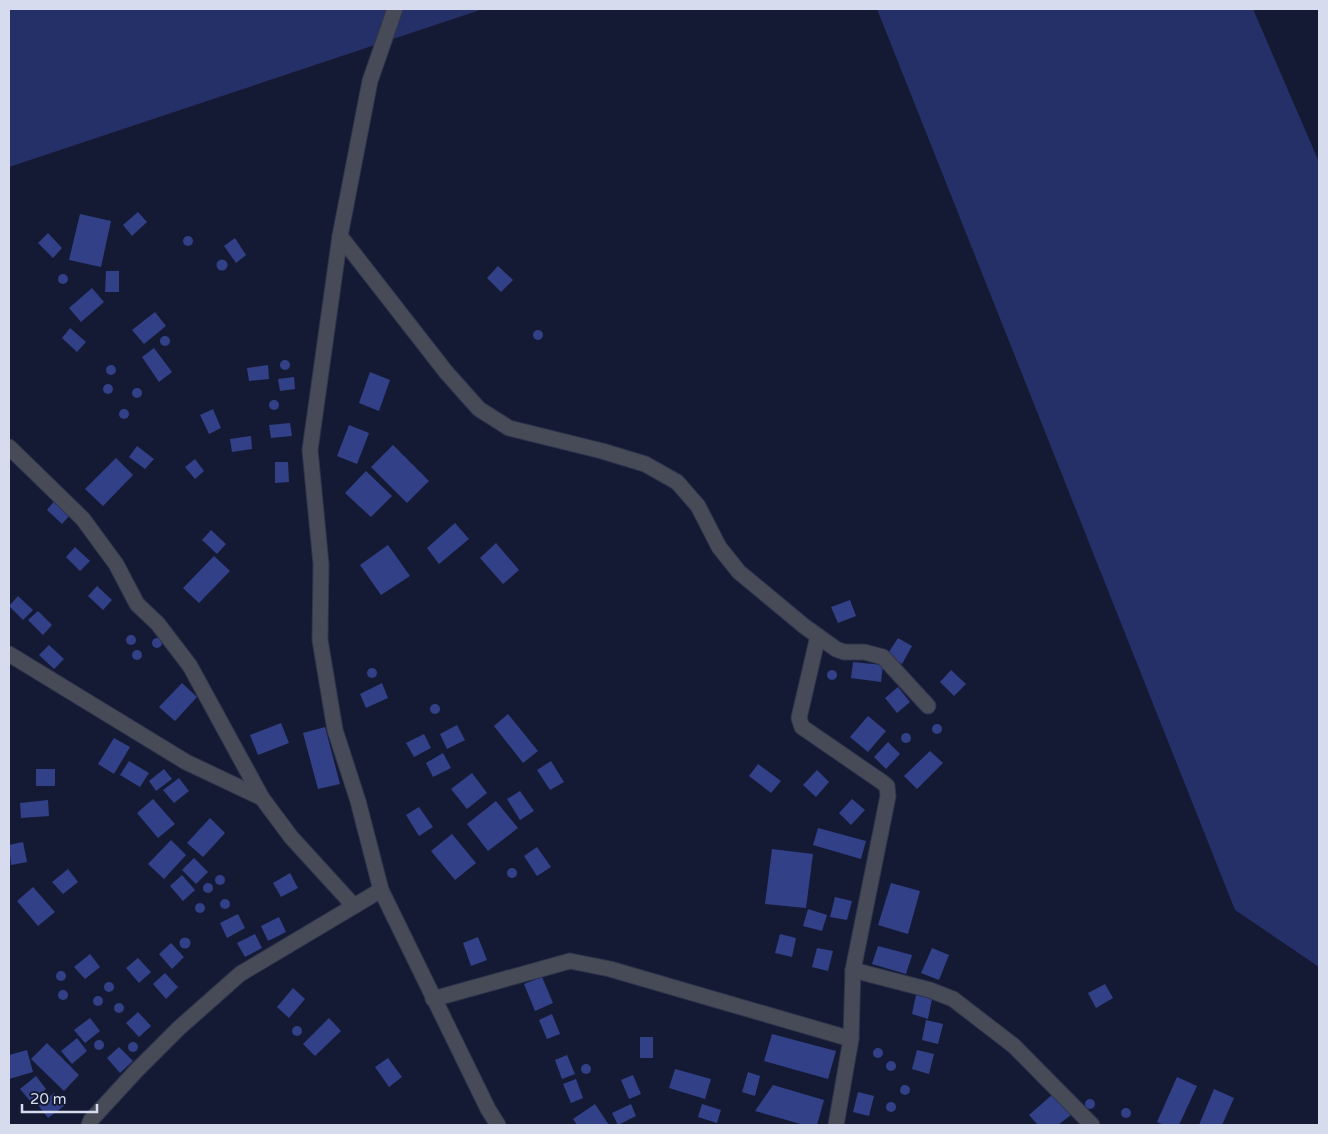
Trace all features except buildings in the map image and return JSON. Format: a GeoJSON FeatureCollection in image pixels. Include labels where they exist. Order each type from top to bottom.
{"type":"FeatureCollection","features":[{"type":"Feature","properties":{"kind":"street"},"geometry":{"type":"LineString","coordinates":[[395,9],[370,81],[340,236],[310,450],[321,564],[320,640],[335,730],[358,801],[381,890],[433,999],[498,1125]]}},
{"type":"Feature","properties":{"kind":"street"},"geometry":{"type":"LineString","coordinates":[[340,236],[446,372],[479,409],[509,428],[602,451],[645,464],[676,482],[698,506],[719,547],[739,572],[836,649],[844,652],[864,652],[883,657],[928,706]]}},
{"type":"Feature","properties":{"kind":"street"},"geometry":{"type":"LineString","coordinates":[[9,447],[83,519],[116,564],[137,604],[158,624],[190,666],[262,798],[291,837],[354,906]]}},
{"type":"Feature","properties":{"kind":"street"},"geometry":{"type":"LineString","coordinates":[[818,636],[799,718],[802,727],[882,782],[886,786],[888,796],[852,970],[851,1039],[836,1125]]}},
{"type":"Feature","properties":{"kind":"street"},"geometry":{"type":"LineString","coordinates":[[9,654],[186,762],[262,798]]}},
{"type":"Feature","properties":{"kind":"street"},"geometry":{"type":"LineString","coordinates":[[89,1125],[91,1120],[136,1071],[178,1029],[240,974],[381,890]]}},
{"type":"Feature","properties":{"kind":"street"},"geometry":{"type":"LineString","coordinates":[[433,999],[570,961],[610,969],[851,1039]]}},
{"type":"Feature","properties":{"kind":"street"},"geometry":{"type":"LineString","coordinates":[[852,970],[930,990],[953,999],[1014,1046],[1092,1125]]}},
{"type":"Feature","properties":{"kind":"shaded area"},"geometry":{"type":"Polygon","coordinates":[[[9,9],[483,9],[9,167],[9,9]]]}},
{"type":"Feature","properties":{"kind":"shaded area"},"geometry":{"type":"Polygon","coordinates":[[[877,9],[1253,9],[1319,162],[1319,967],[1235,910],[877,9]]]}}]}
